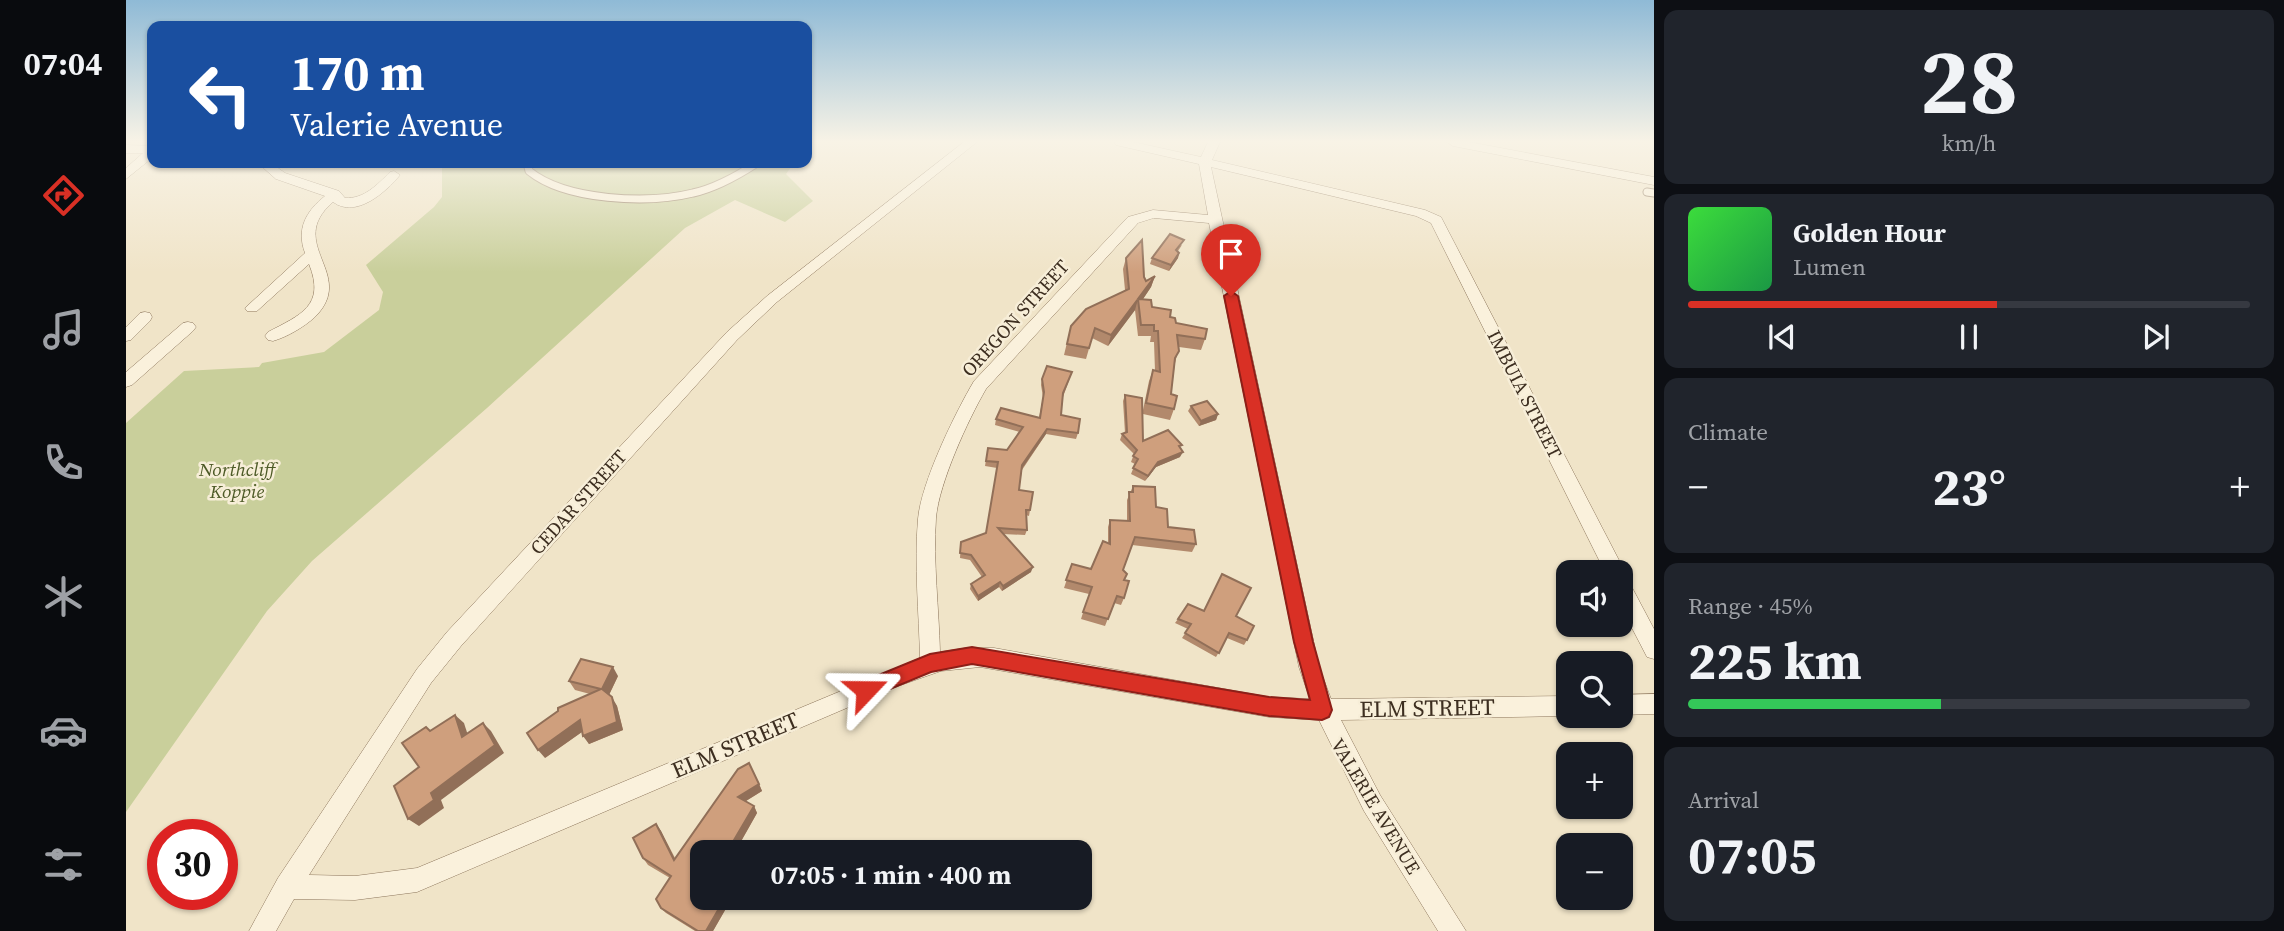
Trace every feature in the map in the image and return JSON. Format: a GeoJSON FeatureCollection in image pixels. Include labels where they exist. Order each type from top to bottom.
{"type":"FeatureCollection","features":[{"type":"Feature","properties":{"kind":"street"},"geometry":{"type":"LineString","coordinates":[[310,185],[334,194],[341,202],[360,203],[384,185]]}},
{"type":"Feature","properties":{"kind":"street","name":"CEDAR STREET"},"geometry":{"type":"LineString","coordinates":[[262,931],[287,887],[438,657],[732,335],[772,299],[916,185]]}},
{"type":"Feature","properties":{"kind":"street","name":"VALERIE AVENUE"},"geometry":{"type":"LineString","coordinates":[[1209,185],[1266,471],[1309,667],[1322,710],[1352,769],[1453,931]]}},
{"type":"Feature","properties":{"kind":"street","name":"IMBUIA STREET"},"geometry":{"type":"LineString","coordinates":[[1301,185],[1434,218],[1609,560]]}},
{"type":"Feature","properties":{"kind":"street"},"geometry":{"type":"LineString","coordinates":[[273,336],[293,327],[319,308],[322,300],[321,274],[308,239],[313,215],[334,194]]}},
{"type":"Feature","properties":{"kind":"street","name":"OREGON STREET"},"geometry":{"type":"LineString","coordinates":[[930,663],[927,518],[932,494],[948,450],[980,385],[1133,220],[1153,214],[1216,220]]}},
{"type":"Feature","properties":{"kind":"street"},"geometry":{"type":"LineString","coordinates":[[252,308],[313,253]]}},
{"type":"Feature","properties":{"kind":"street"},"geometry":{"type":"LineString","coordinates":[[126,337],[145,317]]}},
{"type":"Feature","properties":{"kind":"street"},"geometry":{"type":"LineString","coordinates":[[126,381],[188,327]]}},
{"type":"Feature","properties":{"kind":"street"},"geometry":{"type":"LineString","coordinates":[[1633,609],[1654,650]]}},
{"type":"Feature","properties":{"kind":"street","name":"ELM STREET"},"geometry":{"type":"LineString","coordinates":[[287,887],[355,888],[417,880],[930,663],[972,655],[1269,707],[1322,710],[1556,706]]}},
{"type":"Feature","properties":{"kind":"street"},"geometry":{"type":"LineString","coordinates":[[1633,705],[1654,704]]}},
{"type":"Feature","properties":{"kind":"lane"},"geometry":{"type":"LineString","coordinates":[[551,185],[593,194],[657,198],[698,192],[713,185]]}},
{"type":"Feature","properties":{"kind":"green space","name":"Northcliff Koppie"},"geometry":{"type":"Polygon","coordinates":[[[442,185],[797,185],[813,201],[785,222],[735,200],[685,228],[487,408],[312,561],[267,611],[126,812],[126,423],[184,371],[259,367],[262,363],[324,352],[379,310],[383,292],[366,265],[434,207],[442,197],[442,185]]]}},
{"type":"Feature","properties":{"kind":"building"},"geometry":{"type":"Polygon","coordinates":[[[1170,234],[1184,240],[1176,250],[1179,253],[1171,265],[1152,258],[1170,234]]]}},
{"type":"Feature","properties":{"kind":"building"},"geometry":{"type":"Polygon","coordinates":[[[1142,240],[1144,277],[1146,281],[1155,276],[1111,335],[1095,328],[1089,348],[1067,344],[1071,326],[1086,309],[1129,289],[1126,258],[1142,240]]]}},
{"type":"Feature","properties":{"kind":"building"},"geometry":{"type":"Polygon","coordinates":[[[1138,299],[1151,300],[1152,307],[1171,310],[1170,317],[1175,318],[1176,323],[1207,329],[1205,339],[1177,335],[1179,351],[1175,358],[1171,394],[1177,396],[1174,409],[1146,403],[1153,370],[1160,372],[1158,331],[1154,331],[1154,325],[1141,325],[1138,299]]]}},
{"type":"Feature","properties":{"kind":"building"},"geometry":{"type":"Polygon","coordinates":[[[1047,366],[1072,372],[1063,393],[1061,415],[1080,419],[1078,433],[1047,429],[1022,465],[1019,490],[1033,492],[1030,510],[1026,510],[1027,530],[998,528],[1033,567],[1003,586],[1000,582],[978,596],[971,584],[985,575],[971,555],[960,553],[961,542],[986,533],[998,462],[986,461],[988,448],[1007,450],[1023,427],[996,419],[1001,408],[1040,418],[1044,392],[1042,379],[1047,366]]]}},
{"type":"Feature","properties":{"kind":"building"},"geometry":{"type":"Polygon","coordinates":[[[1125,395],[1142,398],[1143,441],[1168,430],[1182,445],[1179,446],[1183,452],[1158,462],[1148,476],[1133,468],[1138,459],[1133,456],[1137,450],[1122,434],[1127,432],[1125,395]]]}},
{"type":"Feature","properties":{"kind":"building"},"geometry":{"type":"Polygon","coordinates":[[[1207,401],[1218,414],[1201,421],[1191,406],[1207,401]]]}},
{"type":"Feature","properties":{"kind":"building"},"geometry":{"type":"Polygon","coordinates":[[[1133,486],[1155,487],[1156,507],[1167,509],[1168,527],[1194,530],[1196,544],[1135,537],[1123,570],[1127,574],[1124,580],[1129,581],[1124,598],[1117,596],[1108,619],[1083,612],[1092,587],[1066,580],[1072,564],[1091,569],[1103,541],[1110,544],[1110,520],[1130,521],[1129,492],[1133,492],[1133,486]]]}},
{"type":"Feature","properties":{"kind":"building"},"geometry":{"type":"Polygon","coordinates":[[[1222,574],[1251,588],[1236,616],[1254,626],[1247,640],[1229,633],[1219,653],[1185,633],[1191,624],[1178,619],[1188,604],[1204,611],[1222,574]]]}},
{"type":"Feature","properties":{"kind":"building"},"geometry":{"type":"Polygon","coordinates":[[[581,659],[613,667],[602,689],[612,697],[617,722],[583,736],[580,720],[538,750],[527,733],[558,711],[558,708],[601,689],[569,681],[581,659]]]}},
{"type":"Feature","properties":{"kind":"building"},"geometry":{"type":"Polygon","coordinates":[[[455,715],[462,737],[483,723],[495,745],[431,793],[434,800],[408,819],[394,786],[419,767],[402,743],[426,727],[430,731],[455,715]]]}},
{"type":"Feature","properties":{"kind":"building"},"geometry":{"type":"Polygon","coordinates":[[[749,763],[759,784],[738,797],[754,806],[734,840],[690,840],[690,910],[718,910],[706,931],[698,931],[661,908],[656,899],[671,876],[643,858],[633,838],[656,824],[674,860],[738,769],[749,763]]]}},
{"type":"Feature","properties":{"kind":"route"},"geometry":{"type":"LineString","coordinates":[[866,690],[930,663],[972,655],[1269,707],[1322,710],[1303,642],[1231,296]]}}]}
